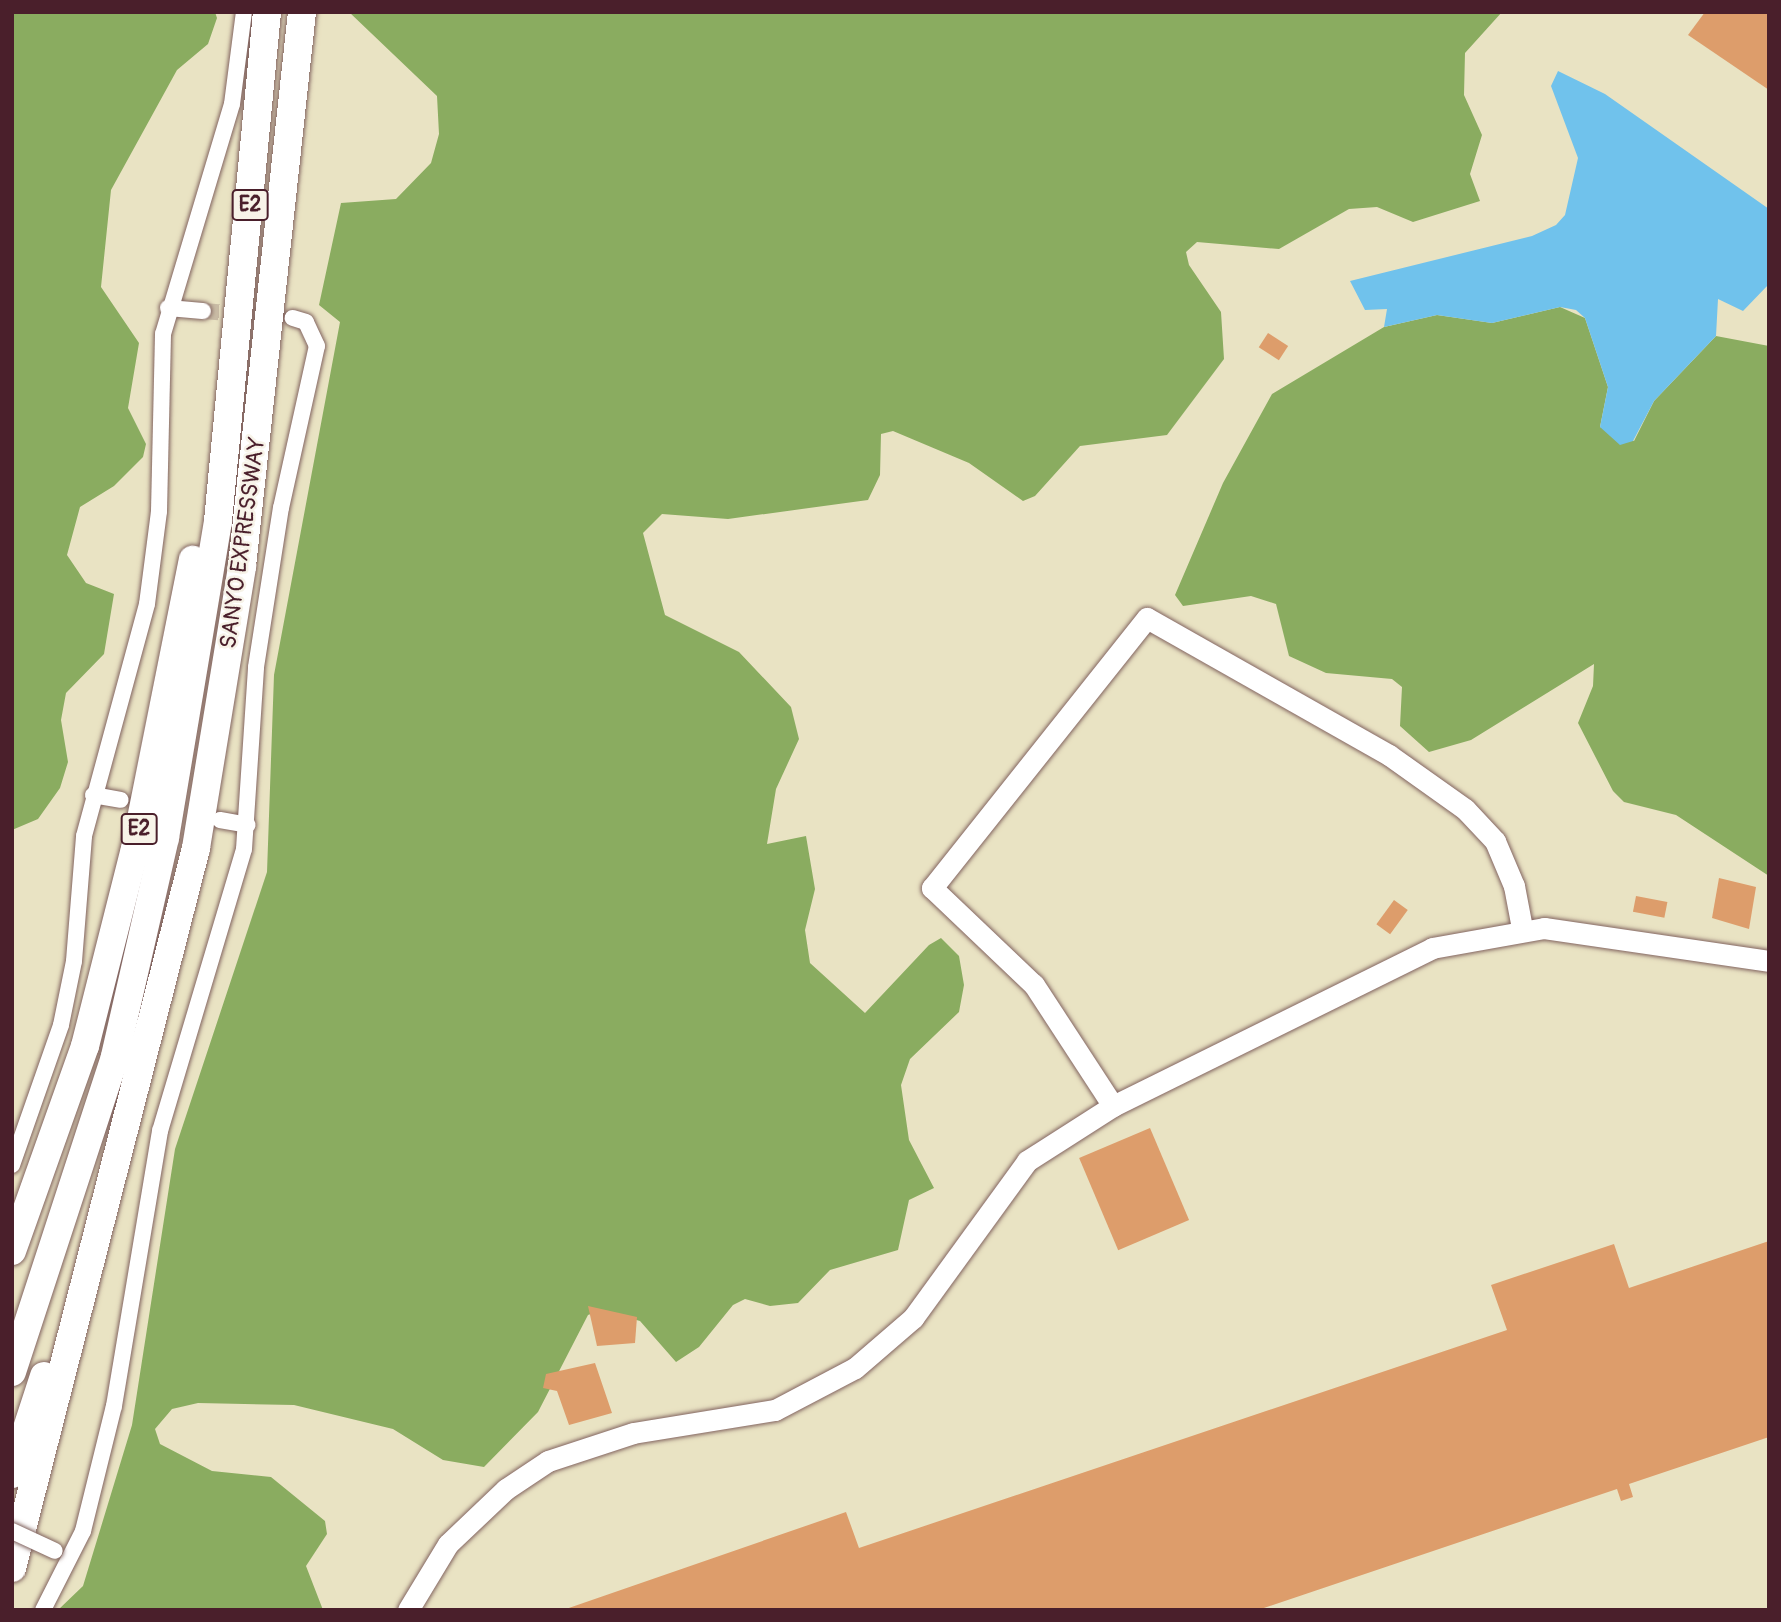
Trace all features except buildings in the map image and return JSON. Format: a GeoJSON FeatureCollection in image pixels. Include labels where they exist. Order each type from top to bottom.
{"type":"FeatureCollection","features":[{"type":"Feature","properties":{"kind":"highway","name":"E2"},"geometry":{"type":"LineString","coordinates":[[12,1251],[85,1046],[135,849],[200,517],[232,398],[267,12]]}},
{"type":"Feature","properties":{"kind":"highway","name":"SANYO EXPRESSWAY"},"geometry":{"type":"LineString","coordinates":[[143,1067],[196,848],[242,566],[303,12]]}},
{"type":"Feature","properties":{"kind":"highway"},"geometry":{"type":"LineString","coordinates":[[12,1372],[111,1069],[165,838],[232,398]]}},
{"type":"Feature","properties":{"kind":"highway"},"geometry":{"type":"LineString","coordinates":[[12,1474],[143,1067]]}},
{"type":"Feature","properties":{"kind":"highway"},"geometry":{"type":"LineString","coordinates":[[12,1568],[143,1067]]}},
{"type":"Feature","properties":{"kind":"street"},"geometry":{"type":"LineString","coordinates":[[12,1165],[61,1025],[93,795],[147,604],[159,511],[168,308],[232,104],[244,12]]}},
{"type":"Feature","properties":{"kind":"street"},"geometry":{"type":"LineString","coordinates":[[168,308],[203,311]]}},
{"type":"Feature","properties":{"kind":"street"},"geometry":{"type":"LineString","coordinates":[[43,1610],[61,1554],[83,1531],[114,1406],[160,1132],[216,956],[248,825],[256,667],[281,508],[317,346],[306,322],[293,318]]}},
{"type":"Feature","properties":{"kind":"street"},"geometry":{"type":"LineString","coordinates":[[1113,1106],[1034,985],[932,888],[1147,618],[1389,755],[1465,809],[1495,841],[1522,928]]}},
{"type":"Feature","properties":{"kind":"street"},"geometry":{"type":"LineString","coordinates":[[93,795],[121,800]]}},
{"type":"Feature","properties":{"kind":"street"},"geometry":{"type":"LineString","coordinates":[[220,820],[248,825]]}},
{"type":"Feature","properties":{"kind":"street"},"geometry":{"type":"LineString","coordinates":[[408,1610],[448,1544],[506,1489],[548,1461],[633,1433],[775,1410],[855,1368],[914,1318],[1027,1161],[1113,1106],[1432,948],[1522,928],[1769,961]]}},
{"type":"Feature","properties":{"kind":"street"},"geometry":{"type":"LineString","coordinates":[[12,1531],[61,1554]]}},
{"type":"Feature","properties":{"kind":"green space"},"geometry":{"type":"Polygon","coordinates":[[[12,12],[215,12],[217,18],[208,44],[177,70],[111,190],[101,287],[139,343],[128,408],[146,444],[143,457],[114,486],[80,507],[67,555],[86,583],[114,594],[104,654],[66,693],[61,720],[68,762],[60,788],[38,819],[12,830],[12,12]]]}},
{"type":"Feature","properties":{"kind":"green space"},"geometry":{"type":"Polygon","coordinates":[[[349,12],[1502,12],[1465,53],[1464,95],[1482,135],[1470,174],[1480,201],[1413,222],[1377,207],[1349,209],[1279,249],[1197,242],[1186,252],[1189,265],[1221,312],[1224,359],[1167,435],[1080,446],[1035,496],[1023,501],[969,463],[893,431],[881,434],[880,475],[868,500],[728,519],[662,514],[643,533],[665,615],[739,652],[791,707],[799,739],[776,789],[767,844],[806,836],[815,889],[805,930],[810,963],[865,1013],[929,945],[941,938],[959,956],[964,985],[959,1012],[910,1059],[901,1085],[909,1140],[934,1188],[909,1200],[898,1250],[830,1270],[798,1303],[770,1306],[745,1299],[733,1305],[699,1347],[676,1362],[640,1321],[601,1310],[588,1315],[538,1412],[484,1467],[443,1460],[393,1429],[294,1405],[198,1403],[172,1409],[155,1429],[160,1444],[212,1471],[271,1477],[325,1521],[327,1534],[306,1566],[323,1610],[58,1610],[83,1586],[132,1425],[175,1149],[267,872],[274,675],[340,322],[319,305],[341,203],[396,199],[431,163],[439,134],[437,96],[349,12]]]}},
{"type":"Feature","properties":{"kind":"green space"},"geometry":{"type":"Polygon","coordinates":[[[1560,307],[1585,318],[1608,387],[1600,427],[1634,441],[1654,401],[1716,336],[1769,346],[1769,876],[1676,815],[1624,802],[1613,791],[1578,723],[1593,686],[1594,664],[1471,740],[1429,752],[1400,726],[1402,687],[1392,679],[1326,673],[1289,656],[1276,604],[1251,596],[1183,606],[1175,595],[1223,483],[1272,394],[1384,327],[1437,315],[1492,323],[1560,307]]]}},
{"type":"Feature","properties":{"kind":"water"},"geometry":{"type":"Polygon","coordinates":[[[1558,71],[1605,94],[1769,209],[1769,284],[1743,311],[1718,299],[1716,336],[1654,401],[1633,441],[1620,445],[1600,427],[1608,387],[1585,318],[1576,310],[1560,307],[1492,323],[1437,315],[1384,327],[1387,309],[1365,310],[1350,281],[1532,236],[1556,225],[1565,215],[1578,158],[1551,86],[1558,71]]]}},
{"type":"Feature","properties":{"kind":"tunnel"},"geometry":{"type":"LineString","coordinates":[[203,311],[277,317]]}}]}
